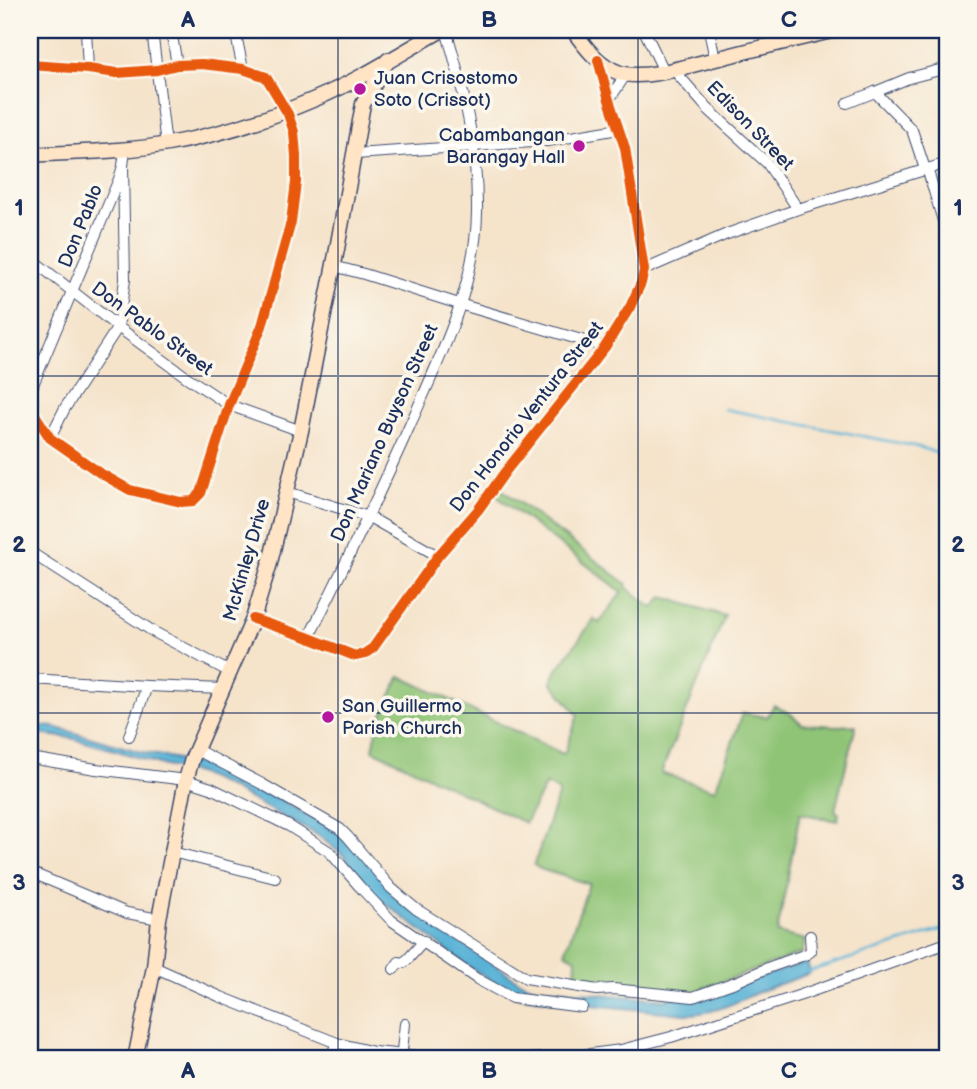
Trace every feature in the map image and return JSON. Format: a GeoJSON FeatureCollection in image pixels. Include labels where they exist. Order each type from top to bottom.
{"type":"FeatureCollection","features":[{"type":"Feature","properties":{"kind":"main road"},"geometry":{"type":"LineString","coordinates":[[30,155],[125,150],[166,145],[224,132],[335,89],[444,30]]}},
{"type":"Feature","properties":{"kind":"main road"},"geometry":{"type":"LineString","coordinates":[[573,30],[591,53],[608,68],[626,74],[643,75],[835,30]]}},
{"type":"Feature","properties":{"kind":"main road","name":"McKinley Drive"},"geometry":{"type":"LineString","coordinates":[[135,1059],[187,778],[253,619],[270,563],[301,431],[363,104],[388,60]]}},
{"type":"Feature","properties":{"kind":"main road"},"geometry":{"type":"LineString","coordinates":[[335,89],[352,93],[363,104]]}},
{"type":"Feature","properties":{"kind":"street"},"geometry":{"type":"LineString","coordinates":[[86,30],[88,68]]}},
{"type":"Feature","properties":{"kind":"street"},"geometry":{"type":"LineString","coordinates":[[152,30],[166,145]]}},
{"type":"Feature","properties":{"kind":"street"},"geometry":{"type":"LineString","coordinates":[[171,30],[177,65]]}},
{"type":"Feature","properties":{"kind":"street"},"geometry":{"type":"LineString","coordinates":[[235,30],[243,69]]}},
{"type":"Feature","properties":{"kind":"street","name":"Don Mariano Buyson Street"},"geometry":{"type":"LineString","coordinates":[[309,638],[369,517],[440,358],[467,278],[477,214],[474,147],[459,75],[444,30]]}},
{"type":"Feature","properties":{"kind":"street","name":"Edison Street"},"geometry":{"type":"LineString","coordinates":[[644,30],[669,70],[767,163],[799,209]]}},
{"type":"Feature","properties":{"kind":"street"},"geometry":{"type":"LineString","coordinates":[[709,30],[715,59]]}},
{"type":"Feature","properties":{"kind":"street","name":"Don Honorio Ventura Street"},"geometry":{"type":"LineString","coordinates":[[253,619],[355,656],[373,648],[439,556],[605,347],[630,307],[644,270],[626,158],[598,60]]}},
{"type":"Feature","properties":{"kind":"street"},"geometry":{"type":"LineString","coordinates":[[30,65],[88,68],[117,73],[202,64],[243,69],[266,77],[286,110],[294,132],[296,156],[291,222],[262,326],[229,405],[201,493],[193,501],[181,502],[130,490],[100,473],[50,438],[30,407]]}},
{"type":"Feature","properties":{"kind":"street"},"geometry":{"type":"LineString","coordinates":[[847,103],[909,78],[947,68]]}},
{"type":"Feature","properties":{"kind":"street"},"geometry":{"type":"LineString","coordinates":[[609,100],[626,74]]}},
{"type":"Feature","properties":{"kind":"street"},"geometry":{"type":"LineString","coordinates":[[875,92],[912,130],[947,234]]}},
{"type":"Feature","properties":{"kind":"street"},"geometry":{"type":"LineString","coordinates":[[355,154],[547,141],[619,129]]}},
{"type":"Feature","properties":{"kind":"street","name":"Don Pablo"},"geometry":{"type":"LineString","coordinates":[[30,391],[123,166],[125,150]]}},
{"type":"Feature","properties":{"kind":"street"},"geometry":{"type":"LineString","coordinates":[[644,270],[727,234],[947,163]]}},
{"type":"Feature","properties":{"kind":"street"},"geometry":{"type":"LineString","coordinates":[[50,438],[65,408],[118,327],[125,280],[123,166]]}},
{"type":"Feature","properties":{"kind":"street","name":"Don Pablo Street"},"geometry":{"type":"LineString","coordinates":[[30,258],[118,327],[229,405],[301,431]]}},
{"type":"Feature","properties":{"kind":"street"},"geometry":{"type":"LineString","coordinates":[[333,266],[605,347]]}},
{"type":"Feature","properties":{"kind":"street"},"geometry":{"type":"LineString","coordinates":[[286,492],[369,517],[439,556]]}},
{"type":"Feature","properties":{"kind":"street"},"geometry":{"type":"LineString","coordinates":[[30,552],[154,632],[230,672]]}},
{"type":"Feature","properties":{"kind":"street"},"geometry":{"type":"LineString","coordinates":[[30,679],[223,689]]}},
{"type":"Feature","properties":{"kind":"street"},"geometry":{"type":"LineString","coordinates":[[129,736],[147,686]]}},
{"type":"Feature","properties":{"kind":"street"},"geometry":{"type":"LineString","coordinates":[[195,754],[250,778],[340,829],[391,888],[416,909],[526,978],[597,990],[613,989],[692,997],[807,954],[811,951],[810,936]]}},
{"type":"Feature","properties":{"kind":"street"},"geometry":{"type":"LineString","coordinates":[[30,758],[96,769],[187,778],[211,788],[261,811],[320,845],[336,858],[391,920],[477,979],[512,998],[582,1007]]}},
{"type":"Feature","properties":{"kind":"street"},"geometry":{"type":"LineString","coordinates":[[172,852],[275,878]]}},
{"type":"Feature","properties":{"kind":"street"},"geometry":{"type":"LineString","coordinates":[[30,872],[127,913],[159,919]]}},
{"type":"Feature","properties":{"kind":"street"},"geometry":{"type":"LineString","coordinates":[[394,969],[399,962],[403,963],[408,959],[424,941]]}},
{"type":"Feature","properties":{"kind":"street"},"geometry":{"type":"LineString","coordinates":[[527,1059],[621,1050],[671,1037],[801,995],[947,943]]}},
{"type":"Feature","properties":{"kind":"street"},"geometry":{"type":"LineString","coordinates":[[154,967],[337,1044],[401,1057],[450,1059]]}},
{"type":"Feature","properties":{"kind":"street"},"geometry":{"type":"LineString","coordinates":[[401,1057],[405,1024]]}},
{"type":"Feature","properties":{"kind":"street"},"geometry":{"type":"LineString","coordinates":[[330,1059],[337,1044]]}},
{"type":"Feature","properties":{"kind":"green space"},"geometry":{"type":"Polygon","coordinates":[[[500,488],[627,584],[626,587],[653,608],[663,597],[725,616],[661,773],[715,790],[743,713],[767,717],[774,705],[802,724],[856,725],[835,810],[839,814],[837,821],[800,813],[777,933],[805,940],[802,953],[688,994],[598,986],[598,980],[575,977],[576,958],[565,952],[589,884],[534,865],[559,792],[546,784],[525,823],[373,750],[378,723],[400,676],[563,754],[565,752],[578,715],[551,682],[594,619],[599,623],[622,592],[495,495],[500,488]]]}},
{"type":"Feature","properties":{"kind":"water"},"geometry":{"type":"Polygon","coordinates":[[[30,725],[54,727],[141,752],[215,766],[259,788],[334,829],[442,930],[519,981],[533,987],[665,999],[742,983],[807,962],[810,973],[726,1006],[707,1012],[685,1014],[517,996],[465,964],[373,894],[344,856],[316,834],[197,773],[71,738],[30,733],[30,725]]]}},
{"type":"Feature","properties":{"kind":"waterway"},"geometry":{"type":"LineString","coordinates":[[724,409],[919,447],[947,457]]}},
{"type":"Feature","properties":{"kind":"waterway"},"geometry":{"type":"LineString","coordinates":[[807,972],[947,928]]}},
{"type":"Feature","properties":{"kind":"cycle path"},"geometry":{"type":"LineString","coordinates":[[253,619],[355,656],[373,648],[438,556],[478,510],[605,347],[630,307],[644,270],[625,148],[598,60]]}},
{"type":"Feature","properties":{"kind":"cycle path"},"geometry":{"type":"LineString","coordinates":[[30,65],[117,73],[202,64],[243,69],[266,77],[288,114],[294,132],[296,156],[291,222],[262,326],[229,405],[201,493],[193,501],[181,502],[130,490],[100,473],[50,438],[30,407]]}},
{"type":"Feature","properties":{"kind":"place","name":"Juan Crisostomo Soto (Crissot)"},"geometry":{"type":"Point","coordinates":[360,89]}},
{"type":"Feature","properties":{"kind":"place","name":"Cabambangan Barangay Hall"},"geometry":{"type":"Point","coordinates":[579,146]}},
{"type":"Feature","properties":{"kind":"place","name":"San Guillermo Parish Church"},"geometry":{"type":"Point","coordinates":[328,717]}}]}
